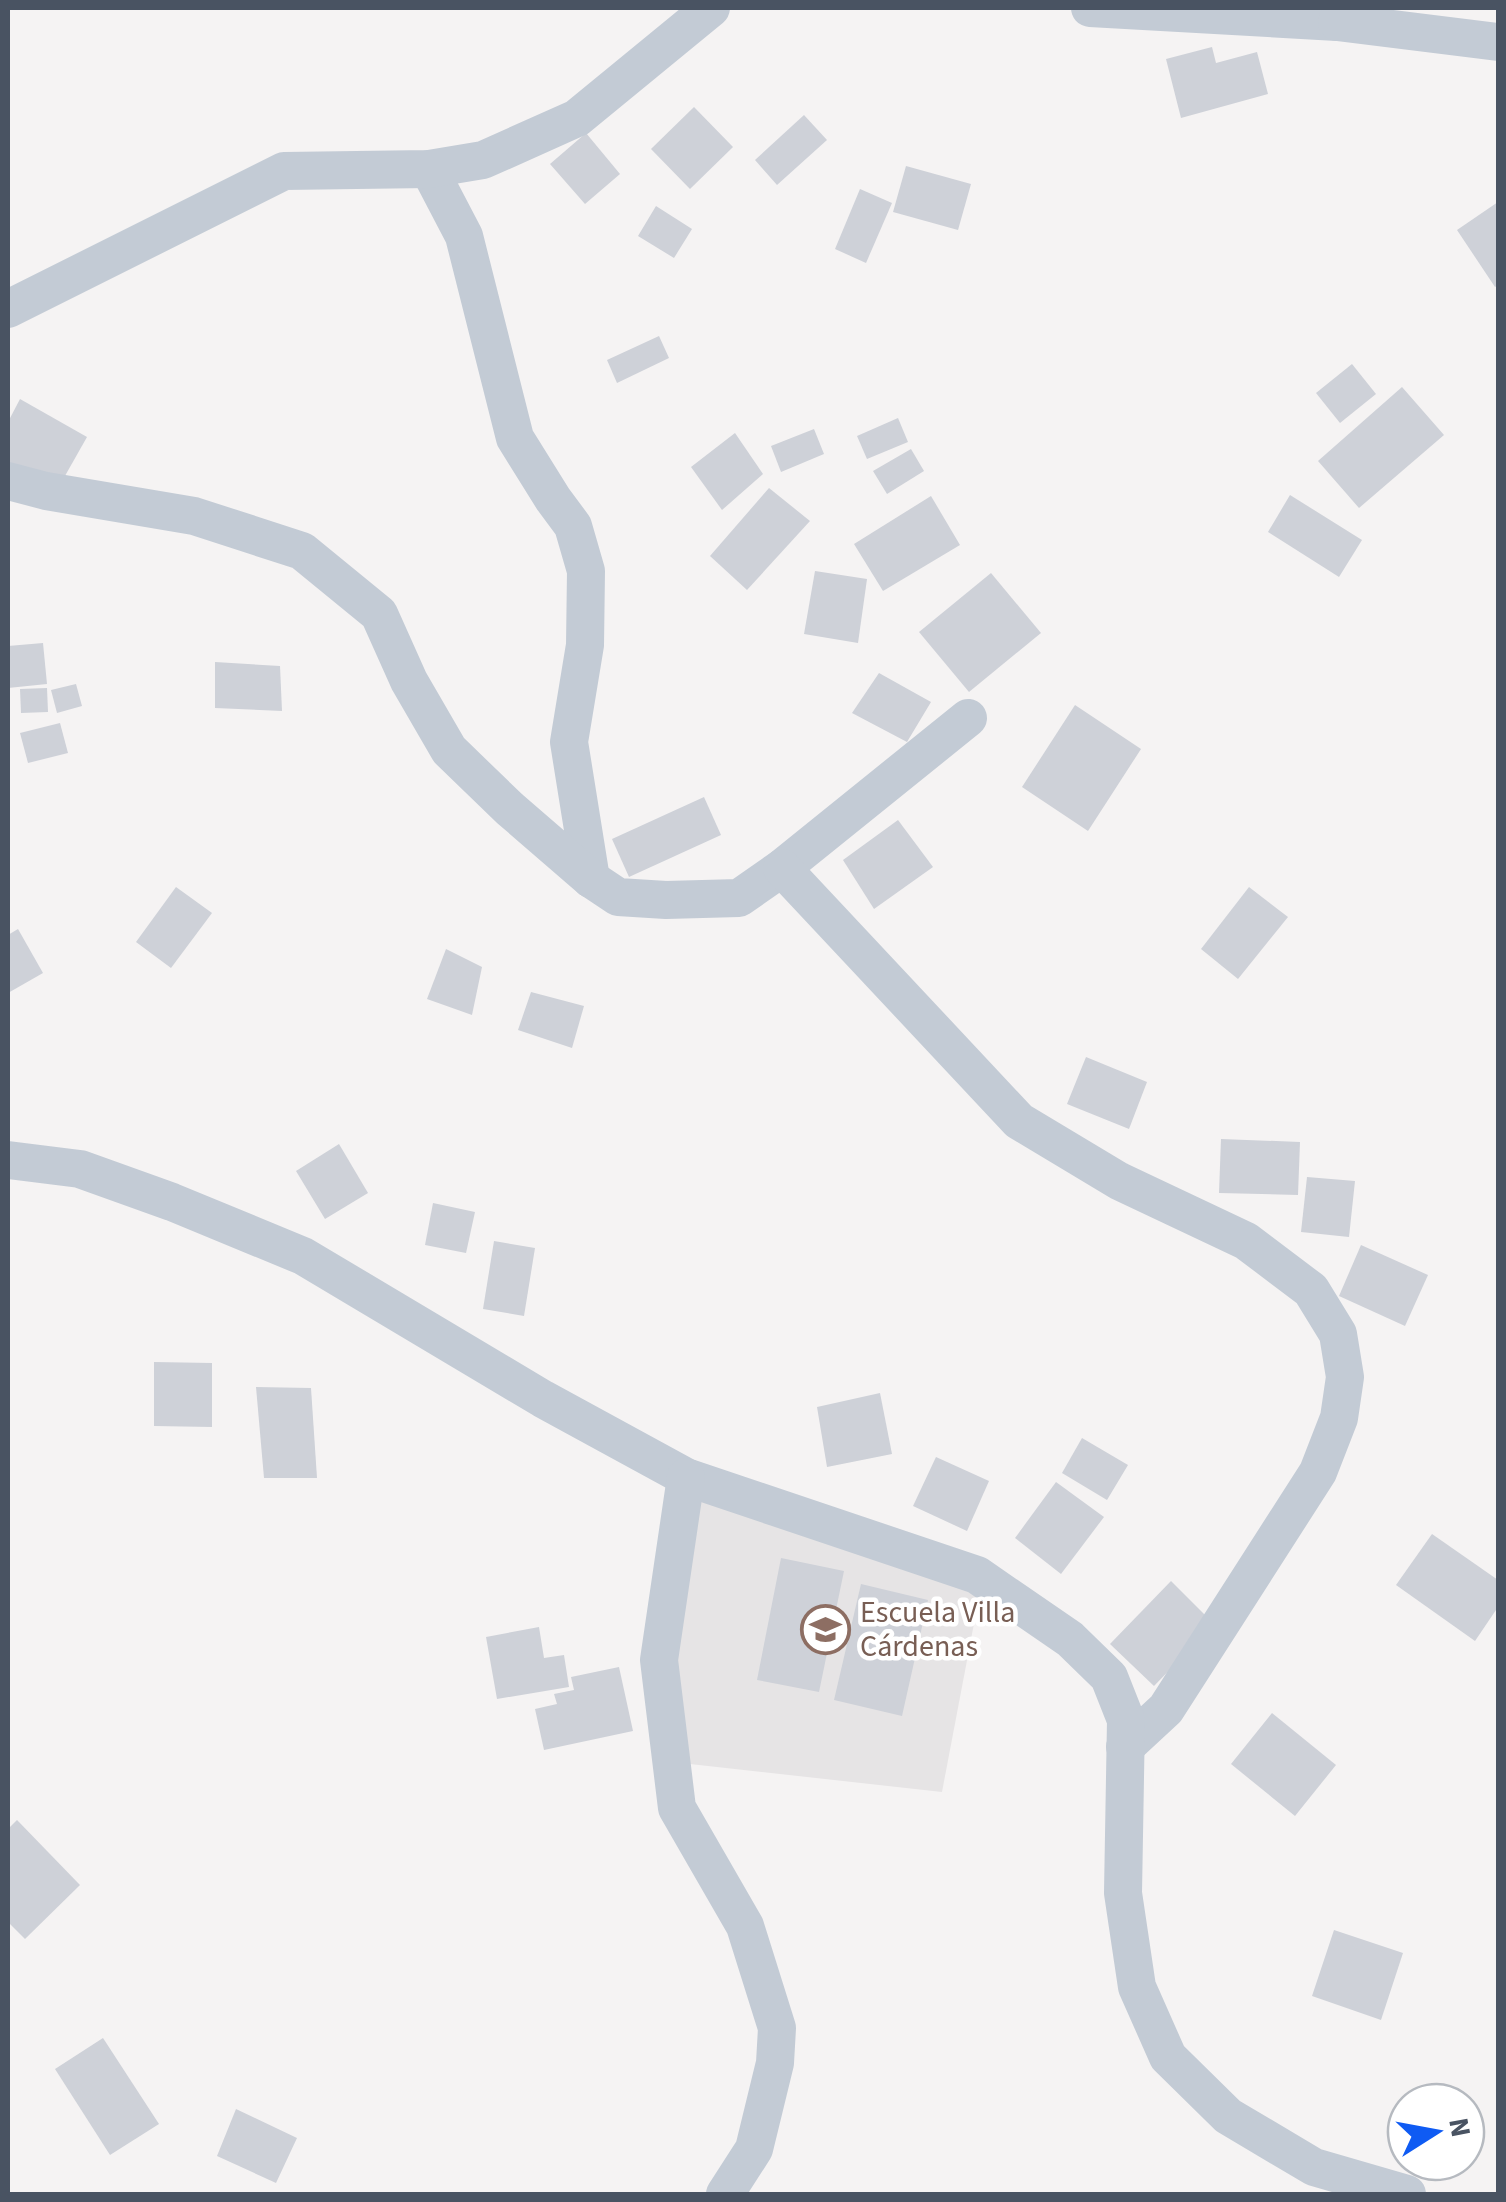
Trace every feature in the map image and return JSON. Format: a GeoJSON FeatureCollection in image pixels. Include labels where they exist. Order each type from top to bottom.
{"type":"FeatureCollection","features":[{"type":"Feature","properties":{"kind":"street"},"geometry":{"type":"LineString","coordinates":[[8,309],[284,171],[429,169],[483,160],[576,118],[712,8]]}},
{"type":"Feature","properties":{"kind":"street"},"geometry":{"type":"LineString","coordinates":[[1090,8],[1344,14],[1498,42]]}},
{"type":"Feature","properties":{"kind":"street"},"geometry":{"type":"LineString","coordinates":[[429,169],[464,236],[515,438],[572,526],[586,570],[585,645],[569,742],[591,879]]}},
{"type":"Feature","properties":{"kind":"street"},"geometry":{"type":"LineString","coordinates":[[8,481],[194,516],[302,551],[378,614],[409,681],[448,750],[510,809],[591,879],[618,897],[739,898],[968,718]]}},
{"type":"Feature","properties":{"kind":"street"},"geometry":{"type":"LineString","coordinates":[[782,868],[1020,1121],[1120,1181],[1246,1240],[1310,1290],[1338,1334],[1345,1378],[1339,1418],[1318,1472],[1166,1708],[1125,1747]]}},
{"type":"Feature","properties":{"kind":"street"},"geometry":{"type":"LineString","coordinates":[[8,1160],[80,1169],[303,1256],[544,1399],[686,1477],[977,1575],[1070,1639],[1109,1677],[1126,1720],[1123,1893],[1137,1987],[1168,2057],[1228,2116],[1314,2168],[1407,2194]]}},
{"type":"Feature","properties":{"kind":"street"},"geometry":{"type":"LineString","coordinates":[[686,1477],[659,1660],[677,1808],[745,1926],[777,2028],[775,2062],[754,2149],[725,2194]]}},
{"type":"Feature","properties":{"kind":"shaded area","name":"Escuela Villa Cárdenas"},"geometry":{"type":"Polygon","coordinates":[[[699,1497],[980,1592],[942,1792],[681,1763],[671,1666],[699,1497]]]}},
{"type":"Feature","properties":{"kind":"building"},"geometry":{"type":"Polygon","coordinates":[[[1212,47],[1216,63],[1257,52],[1268,94],[1181,118],[1166,59],[1212,47]]]}},
{"type":"Feature","properties":{"kind":"building"},"geometry":{"type":"Polygon","coordinates":[[[694,107],[733,147],[690,189],[651,149],[694,107]]]}},
{"type":"Feature","properties":{"kind":"building"},"geometry":{"type":"Polygon","coordinates":[[[804,115],[827,140],[777,185],[755,160],[804,115]]]}},
{"type":"Feature","properties":{"kind":"building"},"geometry":{"type":"Polygon","coordinates":[[[586,133],[620,174],[585,204],[550,164],[586,133]]]}},
{"type":"Feature","properties":{"kind":"building"},"geometry":{"type":"Polygon","coordinates":[[[906,166],[971,184],[958,230],[893,212],[906,166]]]}},
{"type":"Feature","properties":{"kind":"building"},"geometry":{"type":"Polygon","coordinates":[[[860,189],[892,203],[866,263],[835,249],[860,189]]]}},
{"type":"Feature","properties":{"kind":"building"},"geometry":{"type":"Polygon","coordinates":[[[1498,202],[1498,285],[1495,287],[1457,230],[1498,202]]]}},
{"type":"Feature","properties":{"kind":"building"},"geometry":{"type":"Polygon","coordinates":[[[656,206],[692,229],[674,258],[638,236],[656,206]]]}},
{"type":"Feature","properties":{"kind":"building"},"geometry":{"type":"Polygon","coordinates":[[[659,336],[669,358],[617,383],[607,360],[659,336]]]}},
{"type":"Feature","properties":{"kind":"building"},"geometry":{"type":"Polygon","coordinates":[[[1352,364],[1376,394],[1340,423],[1316,393],[1352,364]]]}},
{"type":"Feature","properties":{"kind":"building"},"geometry":{"type":"Polygon","coordinates":[[[1402,387],[1444,435],[1359,508],[1318,461],[1402,387]]]}},
{"type":"Feature","properties":{"kind":"building"},"geometry":{"type":"Polygon","coordinates":[[[20,399],[87,437],[57,490],[8,462],[8,422],[20,399]]]}},
{"type":"Feature","properties":{"kind":"building"},"geometry":{"type":"Polygon","coordinates":[[[898,418],[908,442],[867,459],[857,436],[898,418]]]}},
{"type":"Feature","properties":{"kind":"building"},"geometry":{"type":"Polygon","coordinates":[[[814,429],[824,454],[781,472],[771,446],[814,429]]]}},
{"type":"Feature","properties":{"kind":"building"},"geometry":{"type":"Polygon","coordinates":[[[735,433],[763,474],[722,510],[691,467],[735,433]]]}},
{"type":"Feature","properties":{"kind":"building"},"geometry":{"type":"Polygon","coordinates":[[[911,449],[924,471],[887,494],[873,471],[911,449]]]}},
{"type":"Feature","properties":{"kind":"building"},"geometry":{"type":"Polygon","coordinates":[[[769,488],[810,521],[747,590],[710,556],[769,488]]]}},
{"type":"Feature","properties":{"kind":"building"},"geometry":{"type":"Polygon","coordinates":[[[1290,495],[1362,540],[1339,577],[1268,532],[1290,495]]]}},
{"type":"Feature","properties":{"kind":"building"},"geometry":{"type":"Polygon","coordinates":[[[931,496],[960,545],[883,591],[854,544],[931,496]]]}},
{"type":"Feature","properties":{"kind":"building"},"geometry":{"type":"Polygon","coordinates":[[[815,571],[867,579],[858,643],[804,634],[815,571]]]}},
{"type":"Feature","properties":{"kind":"building"},"geometry":{"type":"Polygon","coordinates":[[[991,573],[1041,633],[969,692],[919,632],[991,573]]]}},
{"type":"Feature","properties":{"kind":"building"},"geometry":{"type":"Polygon","coordinates":[[[43,643],[47,684],[8,688],[8,646],[43,643]]]}},
{"type":"Feature","properties":{"kind":"building"},"geometry":{"type":"Polygon","coordinates":[[[215,662],[280,666],[282,711],[215,708],[215,662]]]}},
{"type":"Feature","properties":{"kind":"building"},"geometry":{"type":"Polygon","coordinates":[[[879,673],[931,702],[907,742],[852,713],[879,673]]]}},
{"type":"Feature","properties":{"kind":"building"},"geometry":{"type":"Polygon","coordinates":[[[76,684],[82,706],[57,713],[51,690],[76,684]]]}},
{"type":"Feature","properties":{"kind":"building"},"geometry":{"type":"Polygon","coordinates":[[[47,688],[48,712],[21,713],[20,689],[47,688]]]}},
{"type":"Feature","properties":{"kind":"building"},"geometry":{"type":"Polygon","coordinates":[[[1075,705],[1141,749],[1088,831],[1022,787],[1075,705]]]}},
{"type":"Feature","properties":{"kind":"building"},"geometry":{"type":"Polygon","coordinates":[[[60,723],[68,753],[28,763],[20,733],[60,723]]]}},
{"type":"Feature","properties":{"kind":"building"},"geometry":{"type":"Polygon","coordinates":[[[704,797],[721,835],[629,877],[612,839],[704,797]]]}},
{"type":"Feature","properties":{"kind":"building"},"geometry":{"type":"Polygon","coordinates":[[[898,820],[933,867],[874,909],[843,860],[898,820]]]}},
{"type":"Feature","properties":{"kind":"building"},"geometry":{"type":"Polygon","coordinates":[[[176,887],[212,913],[171,968],[136,942],[176,887]]]}},
{"type":"Feature","properties":{"kind":"building"},"geometry":{"type":"Polygon","coordinates":[[[1249,887],[1288,917],[1238,979],[1201,949],[1249,887]]]}},
{"type":"Feature","properties":{"kind":"building"},"geometry":{"type":"Polygon","coordinates":[[[18,929],[43,973],[8,993],[8,935],[18,929]]]}},
{"type":"Feature","properties":{"kind":"building"},"geometry":{"type":"Polygon","coordinates":[[[446,949],[482,967],[472,1015],[427,999],[446,949]]]}},
{"type":"Feature","properties":{"kind":"building"},"geometry":{"type":"Polygon","coordinates":[[[531,992],[584,1006],[572,1048],[518,1030],[531,992]]]}},
{"type":"Feature","properties":{"kind":"building"},"geometry":{"type":"Polygon","coordinates":[[[1086,1057],[1147,1082],[1129,1129],[1067,1104],[1086,1057]]]}},
{"type":"Feature","properties":{"kind":"building"},"geometry":{"type":"Polygon","coordinates":[[[1221,1139],[1300,1142],[1298,1195],[1219,1193],[1221,1139]]]}},
{"type":"Feature","properties":{"kind":"building"},"geometry":{"type":"Polygon","coordinates":[[[339,1144],[368,1193],[325,1219],[296,1171],[339,1144]]]}},
{"type":"Feature","properties":{"kind":"building"},"geometry":{"type":"Polygon","coordinates":[[[1307,1177],[1355,1181],[1349,1237],[1301,1232],[1307,1177]]]}},
{"type":"Feature","properties":{"kind":"building"},"geometry":{"type":"Polygon","coordinates":[[[433,1203],[475,1212],[466,1253],[425,1245],[433,1203]]]}},
{"type":"Feature","properties":{"kind":"building"},"geometry":{"type":"Polygon","coordinates":[[[494,1241],[535,1248],[524,1316],[483,1309],[494,1241]]]}},
{"type":"Feature","properties":{"kind":"building"},"geometry":{"type":"Polygon","coordinates":[[[1361,1245],[1428,1275],[1405,1326],[1339,1296],[1361,1245]]]}},
{"type":"Feature","properties":{"kind":"building"},"geometry":{"type":"Polygon","coordinates":[[[154,1362],[212,1363],[212,1427],[154,1426],[154,1362]]]}},
{"type":"Feature","properties":{"kind":"building"},"geometry":{"type":"Polygon","coordinates":[[[256,1387],[311,1388],[317,1478],[264,1478],[256,1387]]]}},
{"type":"Feature","properties":{"kind":"building"},"geometry":{"type":"Polygon","coordinates":[[[880,1393],[892,1454],[827,1467],[817,1407],[880,1393]]]}},
{"type":"Feature","properties":{"kind":"building"},"geometry":{"type":"Polygon","coordinates":[[[1082,1438],[1128,1465],[1107,1500],[1062,1473],[1082,1438]]]}},
{"type":"Feature","properties":{"kind":"building"},"geometry":{"type":"Polygon","coordinates":[[[936,1457],[989,1481],[967,1531],[913,1506],[936,1457]]]}},
{"type":"Feature","properties":{"kind":"building"},"geometry":{"type":"Polygon","coordinates":[[[1056,1482],[1104,1517],[1061,1574],[1015,1538],[1056,1482]]]}},
{"type":"Feature","properties":{"kind":"building"},"geometry":{"type":"Polygon","coordinates":[[[1432,1534],[1498,1580],[1498,1607],[1475,1641],[1396,1585],[1432,1534]]]}},
{"type":"Feature","properties":{"kind":"building"},"geometry":{"type":"Polygon","coordinates":[[[781,1558],[844,1571],[819,1692],[757,1680],[781,1558]]]}},
{"type":"Feature","properties":{"kind":"building"},"geometry":{"type":"Polygon","coordinates":[[[1171,1581],[1214,1624],[1154,1686],[1110,1644],[1171,1581]]]}},
{"type":"Feature","properties":{"kind":"building"},"geometry":{"type":"Polygon","coordinates":[[[861,1584],[928,1600],[902,1716],[834,1700],[861,1584]]]}},
{"type":"Feature","properties":{"kind":"building"},"geometry":{"type":"Polygon","coordinates":[[[539,1627],[544,1658],[564,1655],[569,1687],[497,1699],[486,1637],[539,1627]]]}},
{"type":"Feature","properties":{"kind":"building"},"geometry":{"type":"Polygon","coordinates":[[[619,1667],[633,1731],[544,1750],[535,1709],[557,1704],[554,1694],[574,1690],[571,1677],[619,1667]]]}},
{"type":"Feature","properties":{"kind":"building"},"geometry":{"type":"Polygon","coordinates":[[[1272,1713],[1336,1765],[1295,1816],[1231,1764],[1272,1713]]]}},
{"type":"Feature","properties":{"kind":"building"},"geometry":{"type":"Polygon","coordinates":[[[17,1820],[80,1885],[25,1939],[8,1922],[8,1829],[17,1820]]]}},
{"type":"Feature","properties":{"kind":"building"},"geometry":{"type":"Polygon","coordinates":[[[1334,1930],[1403,1953],[1381,2020],[1312,1996],[1334,1930]]]}},
{"type":"Feature","properties":{"kind":"building"},"geometry":{"type":"Polygon","coordinates":[[[103,2038],[159,2124],[110,2155],[55,2069],[103,2038]]]}},
{"type":"Feature","properties":{"kind":"building"},"geometry":{"type":"Polygon","coordinates":[[[236,2109],[297,2138],[276,2183],[217,2156],[236,2109]]]}},
{"type":"Feature","properties":{"kind":"place","name":"Escuela Villa Cárdenas"},"geometry":{"type":"Point","coordinates":[825,1629]}}]}
